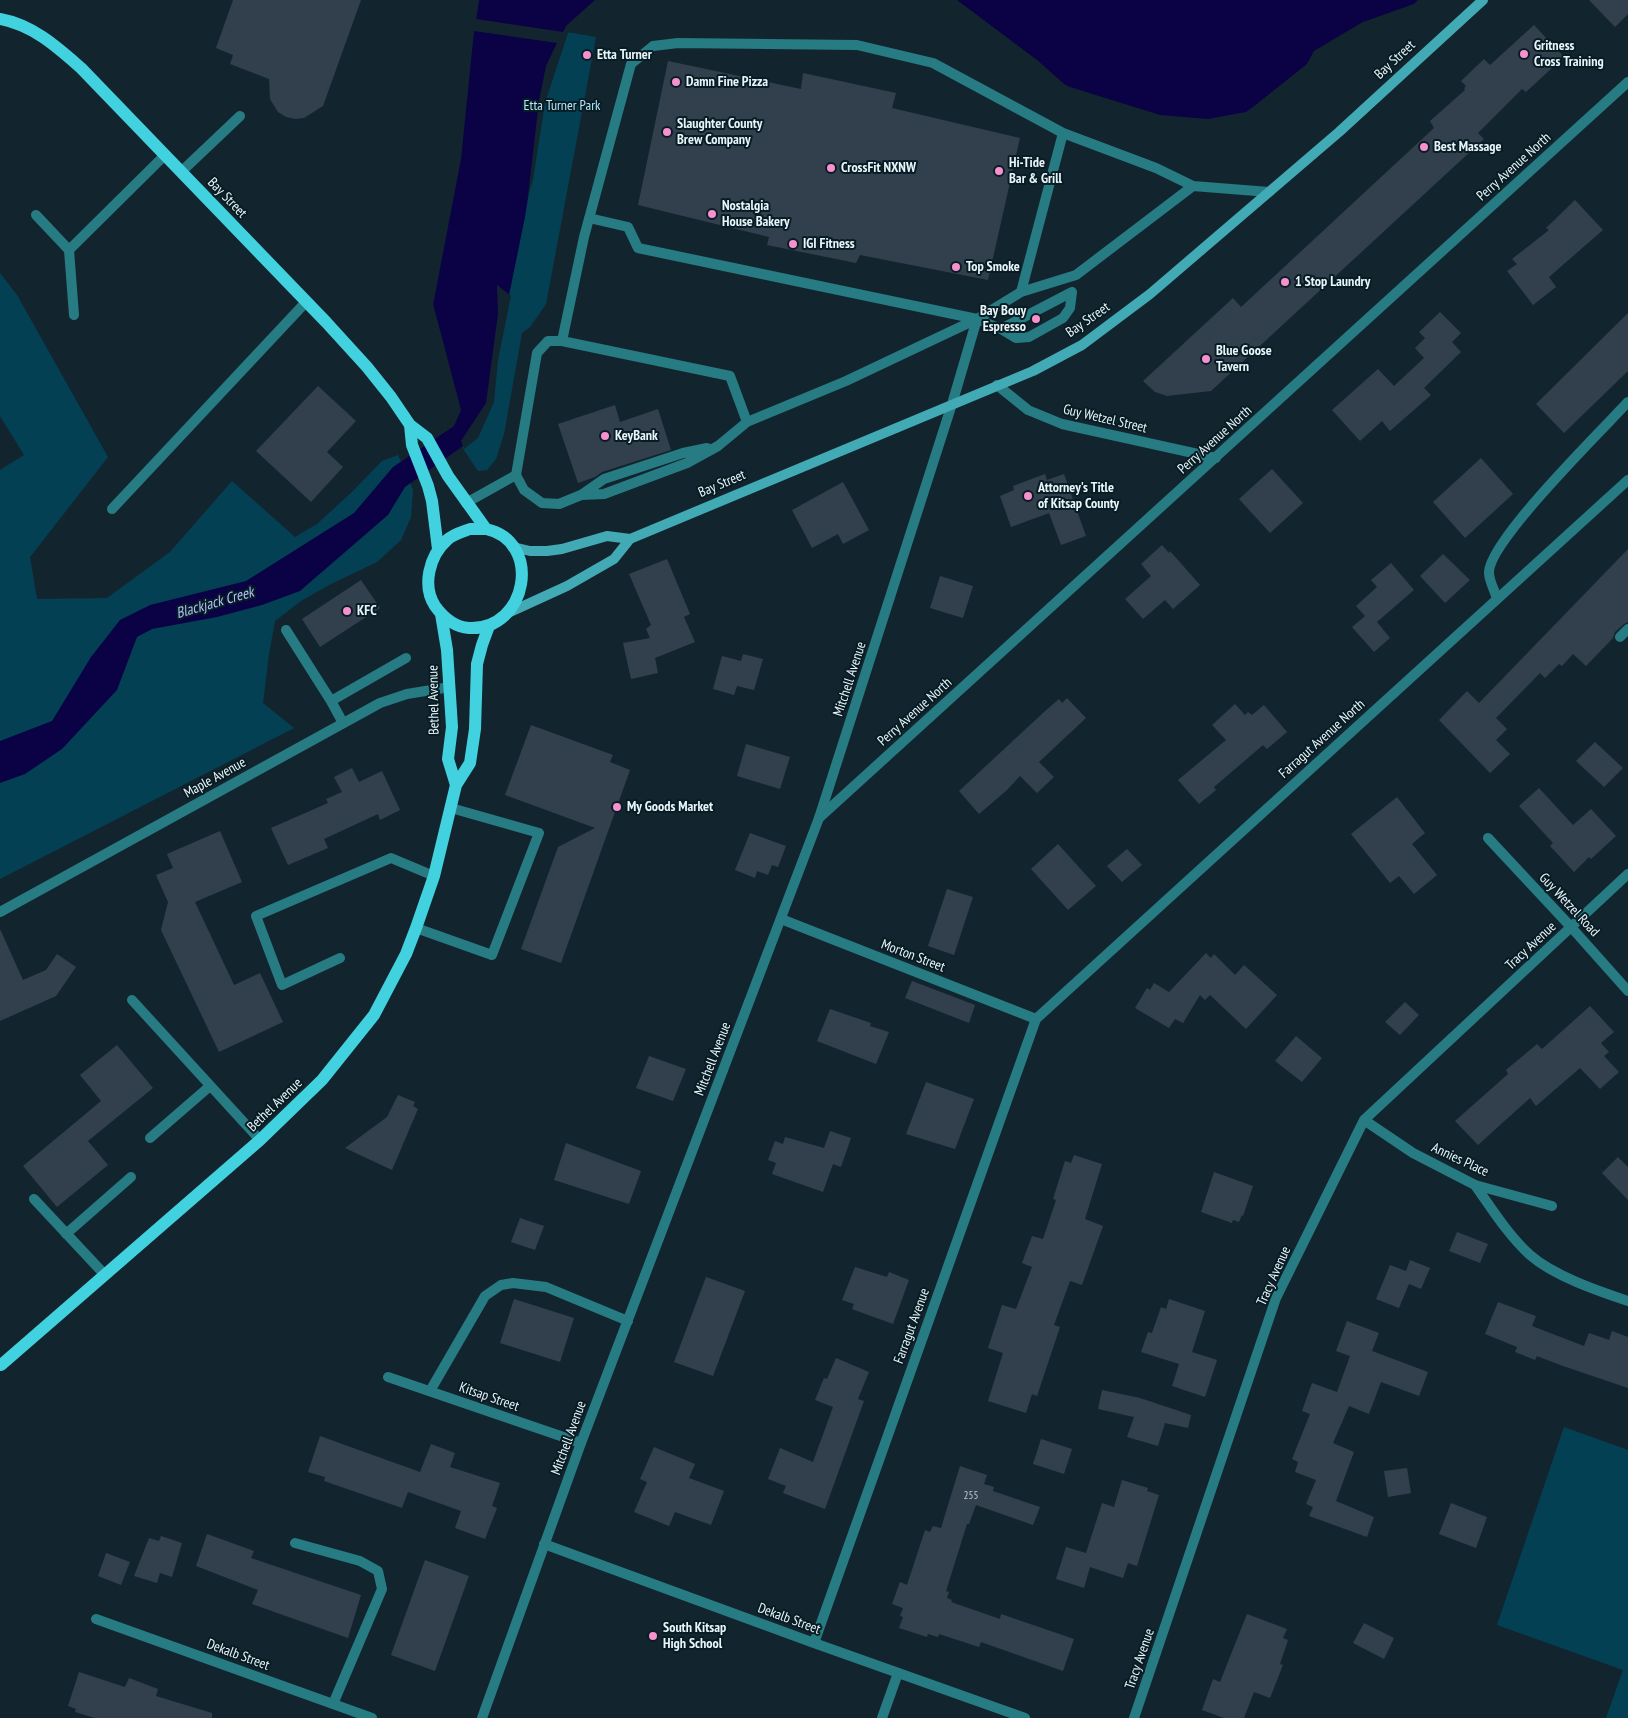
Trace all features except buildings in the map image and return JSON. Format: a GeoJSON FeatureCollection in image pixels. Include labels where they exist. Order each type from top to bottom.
{"type":"FeatureCollection","features":[{"type":"Feature","properties":{"kind":"main road","name":"Bay Street"},"geometry":{"type":"LineString","coordinates":[[508,613],[567,586],[614,559],[630,539],[1033,371],[1082,344],[1150,294],[1339,132],[1483,0]]}},
{"type":"Feature","properties":{"kind":"main road","name":"Bay Street"},"geometry":{"type":"LineString","coordinates":[[0,19],[22,26],[51,41],[81,68],[306,302],[367,367],[410,425],[427,438],[448,476],[486,530]]}},
{"type":"Feature","properties":{"kind":"main road","name":"Bay Street"},"geometry":{"type":"LineString","coordinates":[[410,425],[412,445],[428,486],[435,513],[438,549]]}},
{"type":"Feature","properties":{"kind":"main road"},"geometry":{"type":"LineString","coordinates":[[470,529],[486,530],[500,535],[513,548],[521,565],[522,584],[514,606],[508,613],[489,626],[465,628],[453,624],[441,614],[432,601],[428,582],[430,566],[438,549],[447,539],[470,529]]}},
{"type":"Feature","properties":{"kind":"main road","name":"Bay Street"},"geometry":{"type":"LineString","coordinates":[[513,548],[547,552],[608,536],[630,539]]}},
{"type":"Feature","properties":{"kind":"main road","name":"Bethel Avenue"},"geometry":{"type":"LineString","coordinates":[[441,614],[447,650],[452,726],[448,758],[456,785]]}},
{"type":"Feature","properties":{"kind":"main road","name":"Bethel Avenue"},"geometry":{"type":"LineString","coordinates":[[1,1365],[260,1140],[322,1080],[369,1021],[406,954],[434,876],[456,785],[470,763],[475,729],[477,664],[489,626]]}},
{"type":"Feature","properties":{"kind":"street"},"geometry":{"type":"LineString","coordinates":[[562,341],[589,218],[631,64],[653,46],[678,43],[857,45],[932,63],[1063,133],[1156,168],[1193,186],[1269,192]]}},
{"type":"Feature","properties":{"kind":"street","name":"Perry Avenue North"},"geometry":{"type":"LineString","coordinates":[[819,818],[1628,82]]}},
{"type":"Feature","properties":{"kind":"street"},"geometry":{"type":"LineString","coordinates":[[181,172],[240,116]]}},
{"type":"Feature","properties":{"kind":"street"},"geometry":{"type":"LineString","coordinates":[[1021,292],[1063,133]]}},
{"type":"Feature","properties":{"kind":"street"},"geometry":{"type":"LineString","coordinates":[[69,250],[165,155]]}},
{"type":"Feature","properties":{"kind":"street"},"geometry":{"type":"LineString","coordinates":[[747,422],[730,376],[562,341],[548,341],[537,353],[516,475],[524,490],[542,503],[559,504],[581,495],[604,480],[683,453],[718,446],[747,422],[846,381],[977,319],[1021,292],[1076,275],[1193,186]]}},
{"type":"Feature","properties":{"kind":"street"},"geometry":{"type":"LineString","coordinates":[[36,215],[69,250],[74,315]]}},
{"type":"Feature","properties":{"kind":"street"},"geometry":{"type":"LineString","coordinates":[[589,218],[628,227],[638,248],[977,319],[1001,329],[1016,338],[1029,337],[1062,318],[1070,308],[1072,292],[1001,329]]}},
{"type":"Feature","properties":{"kind":"street"},"geometry":{"type":"LineString","coordinates":[[112,509],[306,302]]}},
{"type":"Feature","properties":{"kind":"street","name":"Mitchell Avenue"},"geometry":{"type":"LineString","coordinates":[[482,1718],[581,1444],[819,818],[952,404],[977,319]]}},
{"type":"Feature","properties":{"kind":"street","name":"Guy Wetzel Street"},"geometry":{"type":"LineString","coordinates":[[997,385],[1028,410],[1062,424],[1216,458]]}},
{"type":"Feature","properties":{"kind":"street"},"geometry":{"type":"LineString","coordinates":[[1497,599],[1488,572],[1495,553],[1521,516],[1628,402]]}},
{"type":"Feature","properties":{"kind":"street"},"geometry":{"type":"LineString","coordinates":[[466,503],[516,475]]}},
{"type":"Feature","properties":{"kind":"street","name":"Farragut Avenue North"},"geometry":{"type":"LineString","coordinates":[[1036,1019],[1628,480]]}},
{"type":"Feature","properties":{"kind":"street"},"geometry":{"type":"LineString","coordinates":[[1620,637],[1628,629]]}},
{"type":"Feature","properties":{"kind":"street"},"geometry":{"type":"LineString","coordinates":[[286,630],[343,723]]}},
{"type":"Feature","properties":{"kind":"street"},"geometry":{"type":"LineString","coordinates":[[331,701],[406,658]]}},
{"type":"Feature","properties":{"kind":"street","name":"Maple Avenue"},"geometry":{"type":"LineString","coordinates":[[0,912],[380,703],[407,694],[450,687]]}},
{"type":"Feature","properties":{"kind":"street"},"geometry":{"type":"LineString","coordinates":[[416,928],[492,955],[539,833],[451,808]]}},
{"type":"Feature","properties":{"kind":"street","name":"Guy Wetzel Road"},"geometry":{"type":"LineString","coordinates":[[1488,838],[1628,991]]}},
{"type":"Feature","properties":{"kind":"street"},"geometry":{"type":"LineString","coordinates":[[340,958],[282,985],[256,916],[391,858],[434,876]]}},
{"type":"Feature","properties":{"kind":"street","name":"Tracy Avenue"},"geometry":{"type":"LineString","coordinates":[[1134,1718],[1276,1298],[1364,1120],[1628,874]]}},
{"type":"Feature","properties":{"kind":"street","name":"Morton Street"},"geometry":{"type":"LineString","coordinates":[[781,919],[1036,1019]]}},
{"type":"Feature","properties":{"kind":"street"},"geometry":{"type":"LineString","coordinates":[[132,1000],[260,1140]]}},
{"type":"Feature","properties":{"kind":"street","name":"Farragut Avenue"},"geometry":{"type":"LineString","coordinates":[[814,1644],[1036,1019]]}},
{"type":"Feature","properties":{"kind":"street"},"geometry":{"type":"LineString","coordinates":[[150,1138],[210,1086]]}},
{"type":"Feature","properties":{"kind":"street","name":"Annies Place"},"geometry":{"type":"LineString","coordinates":[[1364,1120],[1413,1153],[1475,1185],[1552,1206]]}},
{"type":"Feature","properties":{"kind":"street"},"geometry":{"type":"LineString","coordinates":[[66,1234],[131,1177]]}},
{"type":"Feature","properties":{"kind":"street"},"geometry":{"type":"LineString","coordinates":[[1475,1185],[1516,1240],[1532,1256],[1559,1273],[1598,1291],[1628,1301]]}},
{"type":"Feature","properties":{"kind":"street"},"geometry":{"type":"LineString","coordinates":[[34,1199],[105,1275]]}},
{"type":"Feature","properties":{"kind":"street"},"geometry":{"type":"LineString","coordinates":[[430,1391],[485,1296],[501,1285],[513,1283],[546,1287],[628,1321]]}},
{"type":"Feature","properties":{"kind":"street","name":"Kitsap Street"},"geometry":{"type":"LineString","coordinates":[[388,1377],[581,1444]]}},
{"type":"Feature","properties":{"kind":"street"},"geometry":{"type":"LineString","coordinates":[[295,1543],[360,1561],[378,1571],[382,1589],[334,1704]]}},
{"type":"Feature","properties":{"kind":"street","name":"Dekalb Street"},"geometry":{"type":"LineString","coordinates":[[544,1544],[814,1644],[1025,1718]]}},
{"type":"Feature","properties":{"kind":"street","name":"Dekalb Street"},"geometry":{"type":"LineString","coordinates":[[96,1619],[372,1718]]}},
{"type":"Feature","properties":{"kind":"street"},"geometry":{"type":"LineString","coordinates":[[882,1718],[898,1673]]}},
{"type":"Feature","properties":{"kind":"green space","name":"Etta Turner Park"},"geometry":{"type":"Polygon","coordinates":[[[567,32],[596,37],[546,304],[530,327],[522,333],[504,434],[496,459],[487,470],[478,471],[462,447],[476,437],[502,182],[567,32]]]}},
{"type":"Feature","properties":{"kind":"green space"},"geometry":{"type":"Polygon","coordinates":[[[0,273],[17,295],[108,457],[30,557],[37,599],[107,598],[170,552],[232,481],[295,537],[317,524],[382,461],[398,455],[413,490],[411,517],[401,540],[377,562],[301,601],[275,621],[263,703],[294,728],[0,879],[0,470],[24,455],[0,416],[0,273]]]}},
{"type":"Feature","properties":{"kind":"green space"},"geometry":{"type":"Polygon","coordinates":[[[1564,1427],[1628,1450],[1628,1718],[1606,1718],[1623,1670],[1497,1625],[1564,1427]]]}},
{"type":"Feature","properties":{"kind":"water","name":"Blackjack Creek"},"geometry":{"type":"Polygon","coordinates":[[[479,0],[626,0],[566,32],[543,102],[525,217],[496,359],[492,401],[476,437],[405,487],[388,515],[300,591],[262,605],[217,617],[152,629],[137,637],[117,690],[62,749],[25,774],[0,783],[0,741],[52,721],[91,657],[120,620],[150,605],[246,581],[354,513],[393,467],[454,426],[461,410],[432,300],[479,0]]]}},
{"type":"Feature","properties":{"kind":"water"},"geometry":{"type":"Polygon","coordinates":[[[932,0],[1424,0],[1376,21],[1246,112],[1208,119],[1160,115],[1070,87],[1027,68],[932,0]]]}},
{"type":"Feature","properties":{"kind":"pier"},"geometry":{"type":"Polygon","coordinates":[[[476,0],[479,0],[476,19],[563,32],[566,26],[595,0],[629,0],[568,33],[545,103],[533,180],[528,196],[539,101],[546,66],[557,43],[474,31],[461,159],[433,305],[431,306],[430,299],[476,0]]]}},
{"type":"Feature","properties":{"kind":"pier"},"geometry":{"type":"Polygon","coordinates":[[[929,0],[957,0],[1037,60],[1071,90],[1026,70],[929,0]]]}},
{"type":"Feature","properties":{"kind":"pier"},"geometry":{"type":"Polygon","coordinates":[[[1418,0],[1426,0],[1418,8],[1377,23],[1269,101],[1243,115],[1307,64],[1314,51],[1363,22],[1414,4],[1418,0]]]}},
{"type":"Feature","properties":{"kind":"pier"},"geometry":{"type":"Polygon","coordinates":[[[497,285],[511,296],[498,360],[494,402],[478,438],[464,449],[461,441],[486,403],[498,314],[497,285]]]}},
{"type":"Feature","properties":{"kind":"place","name":"Gritness Cross Training"},"geometry":{"type":"Point","coordinates":[1524,54]}},
{"type":"Feature","properties":{"kind":"place","name":"Etta Turner"},"geometry":{"type":"Point","coordinates":[587,55]}},
{"type":"Feature","properties":{"kind":"place","name":"Damn Fine Pizza"},"geometry":{"type":"Point","coordinates":[676,82]}},
{"type":"Feature","properties":{"kind":"place","name":"Slaughter County Brew Company"},"geometry":{"type":"Point","coordinates":[667,132]}},
{"type":"Feature","properties":{"kind":"place","name":"Best Massage"},"geometry":{"type":"Point","coordinates":[1424,147]}},
{"type":"Feature","properties":{"kind":"place","name":"CrossFit NXNW"},"geometry":{"type":"Point","coordinates":[831,168]}},
{"type":"Feature","properties":{"kind":"place","name":"Hi-Tide Bar & Grill"},"geometry":{"type":"Point","coordinates":[999,171]}},
{"type":"Feature","properties":{"kind":"place","name":"Nostalgia House Bakery"},"geometry":{"type":"Point","coordinates":[712,214]}},
{"type":"Feature","properties":{"kind":"place","name":"IGI Fitness"},"geometry":{"type":"Point","coordinates":[793,244]}},
{"type":"Feature","properties":{"kind":"place","name":"Top Smoke"},"geometry":{"type":"Point","coordinates":[956,267]}},
{"type":"Feature","properties":{"kind":"place","name":"1 Stop Laundry"},"geometry":{"type":"Point","coordinates":[1285,282]}},
{"type":"Feature","properties":{"kind":"place","name":"Bay Bouy Espresso"},"geometry":{"type":"Point","coordinates":[1036,319]}},
{"type":"Feature","properties":{"kind":"place","name":"Blue Goose Tavern"},"geometry":{"type":"Point","coordinates":[1206,359]}},
{"type":"Feature","properties":{"kind":"place","name":"KeyBank"},"geometry":{"type":"Point","coordinates":[605,436]}},
{"type":"Feature","properties":{"kind":"place","name":"Attorney's Title of Kitsap County"},"geometry":{"type":"Point","coordinates":[1028,496]}},
{"type":"Feature","properties":{"kind":"place","name":"KFC"},"geometry":{"type":"Point","coordinates":[347,611]}},
{"type":"Feature","properties":{"kind":"place","name":"My Goods Market"},"geometry":{"type":"Point","coordinates":[617,807]}},
{"type":"Feature","properties":{"kind":"place","name":"South Kitsap High School"},"geometry":{"type":"Point","coordinates":[653,1636]}}]}
